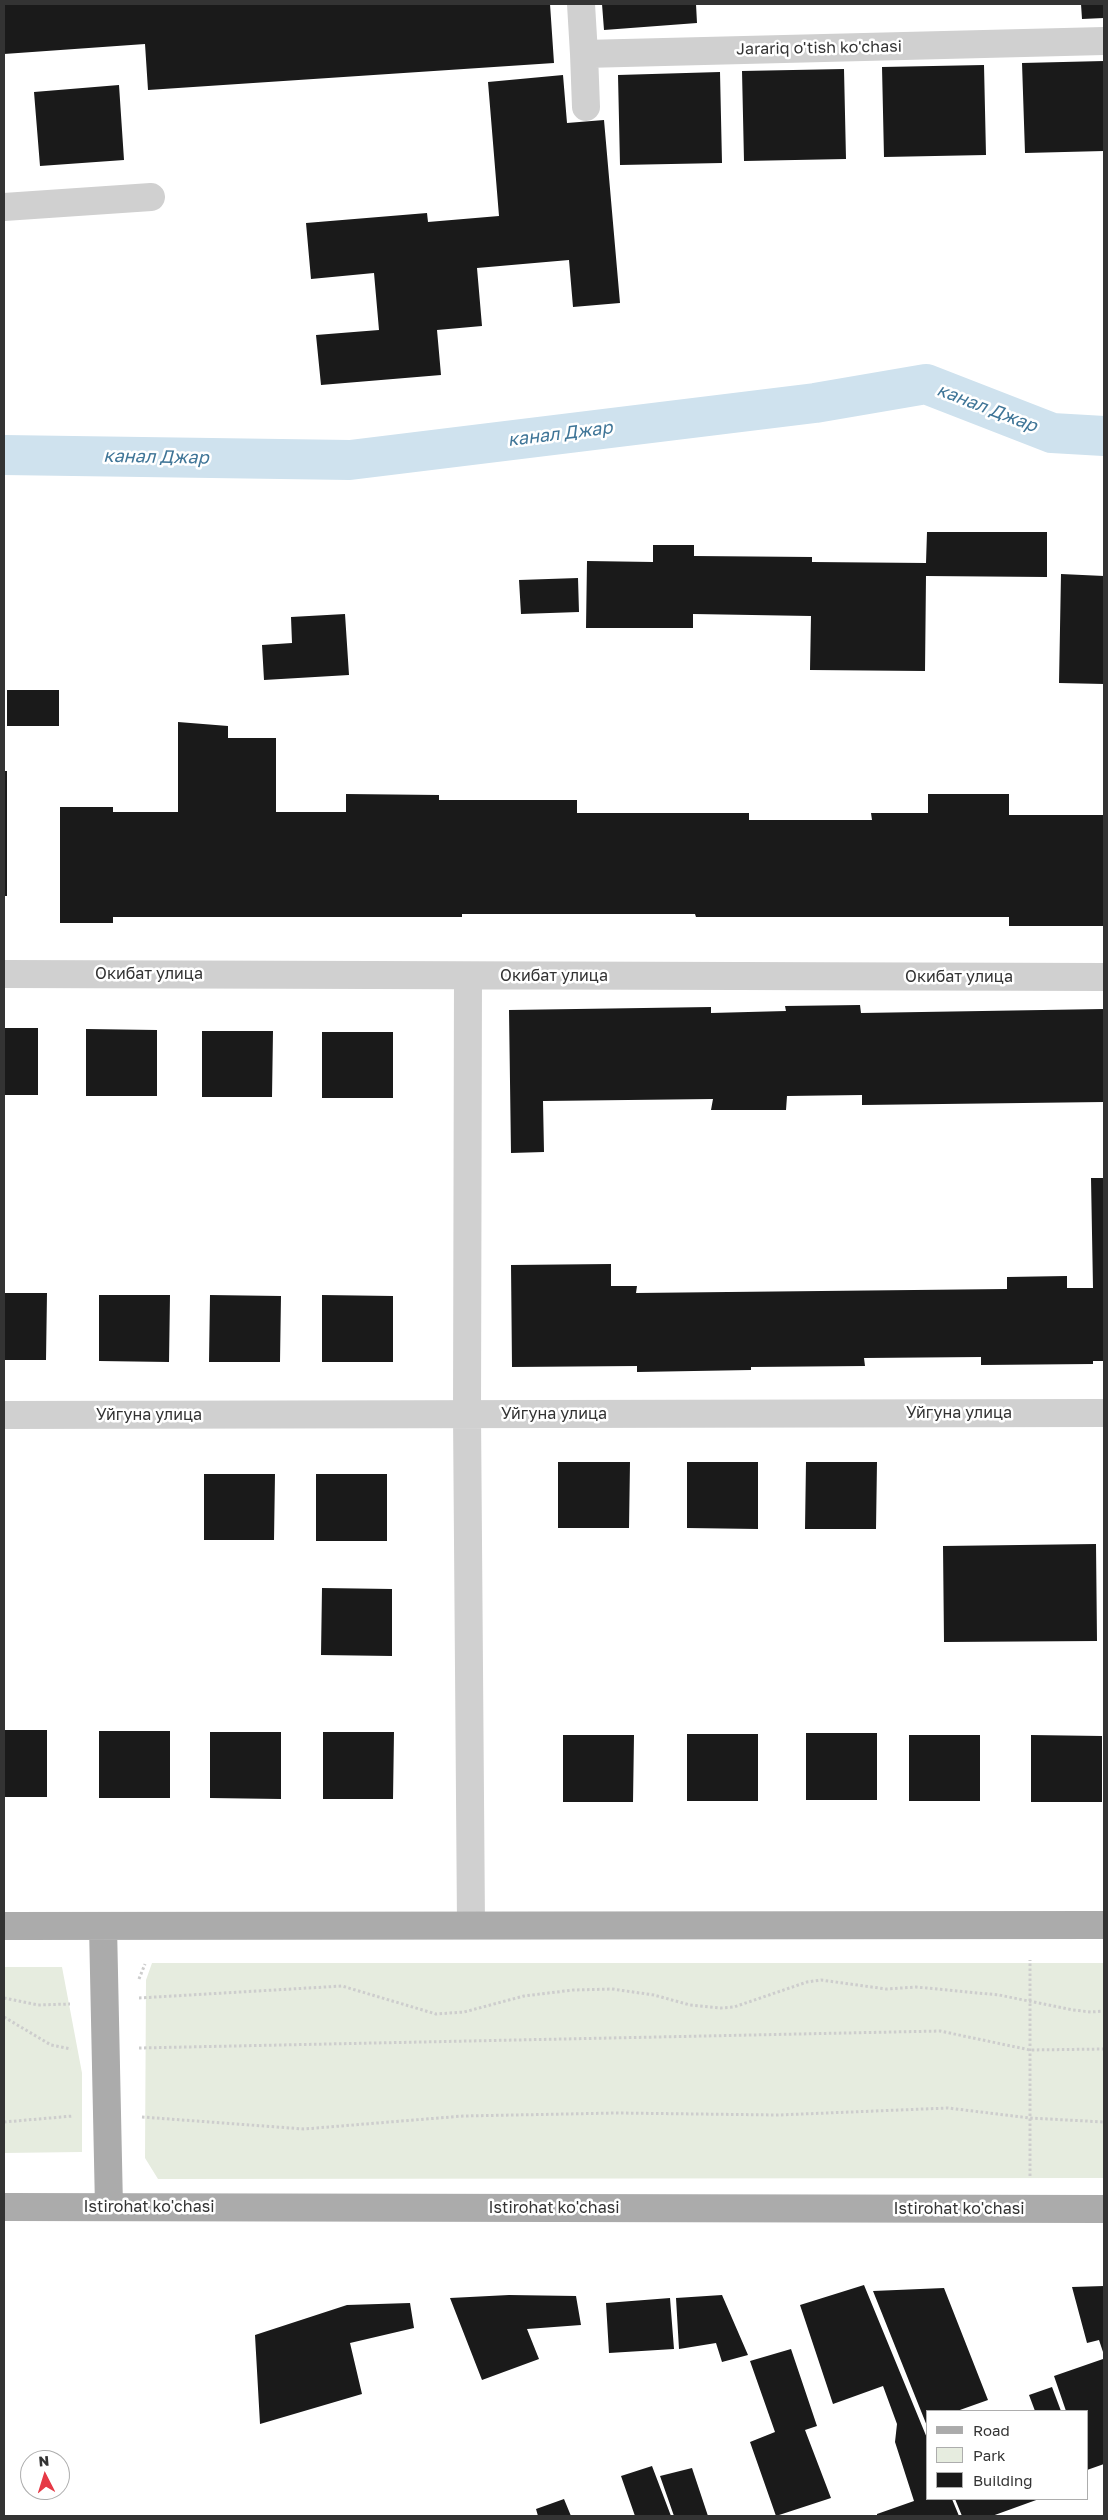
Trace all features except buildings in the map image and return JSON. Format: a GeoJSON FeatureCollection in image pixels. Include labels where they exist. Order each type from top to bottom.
{"type":"FeatureCollection","features":[{"type":"Feature","properties":{"kind":"main road"},"geometry":{"type":"LineString","coordinates":[[4,1926],[1104,1925]]}},
{"type":"Feature","properties":{"kind":"main road"},"geometry":{"type":"LineString","coordinates":[[103,1926],[109,2207]]}},
{"type":"Feature","properties":{"kind":"main road","name":"Istirohat ko'chasi"},"geometry":{"type":"LineString","coordinates":[[4,2207],[1104,2209]]}},
{"type":"Feature","properties":{"kind":"street"},"geometry":{"type":"LineString","coordinates":[[581,4],[586,107]]}},
{"type":"Feature","properties":{"kind":"street","name":"Jarariq o'tish ko'chasi"},"geometry":{"type":"LineString","coordinates":[[584,54],[1104,41]]}},
{"type":"Feature","properties":{"kind":"street"},"geometry":{"type":"LineString","coordinates":[[4,207],[151,197]]}},
{"type":"Feature","properties":{"kind":"street","name":"Окибат улица"},"geometry":{"type":"LineString","coordinates":[[4,974],[1104,978]]}},
{"type":"Feature","properties":{"kind":"street"},"geometry":{"type":"LineString","coordinates":[[468,976],[467,1414],[471,1925]]}},
{"type":"Feature","properties":{"kind":"street","name":"Уйгуна улица"},"geometry":{"type":"LineString","coordinates":[[4,1415],[1104,1413]]}},
{"type":"Feature","properties":{"kind":"path"},"geometry":{"type":"LineString","coordinates":[[1030,1959],[1030,2181]]}},
{"type":"Feature","properties":{"kind":"path"},"geometry":{"type":"LineString","coordinates":[[4,1998],[38,2004],[342,1986],[421,2012],[436,2014],[464,2012],[524,1996],[573,1990],[612,1989],[654,1995],[690,2006],[720,2008],[740,2005],[807,1982],[821,1980],[886,1989],[916,1987],[999,1995],[1091,2012],[1104,2011]]}},
{"type":"Feature","properties":{"kind":"path"},"geometry":{"type":"LineString","coordinates":[[4,2016],[52,2045],[78,2051]]}},
{"type":"Feature","properties":{"kind":"path"},"geometry":{"type":"LineString","coordinates":[[130,2048],[940,2031],[1030,2050],[1104,2049]]}},
{"type":"Feature","properties":{"kind":"path"},"geometry":{"type":"LineString","coordinates":[[4,2122],[107,2116],[304,2129],[463,2116],[617,2113],[778,2115],[948,2108],[1030,2118],[1104,2122]]}},
{"type":"Feature","properties":{"kind":"green space"},"geometry":{"type":"Polygon","coordinates":[[[152,1963],[1104,1963],[1104,2178],[158,2179],[145,2158],[146,1980],[152,1963]]]}},
{"type":"Feature","properties":{"kind":"green space"},"geometry":{"type":"Polygon","coordinates":[[[4,1967],[62,1967],[82,2073],[82,2152],[4,2153],[4,1967]]]}},
{"type":"Feature","properties":{"kind":"waterway","name":"канал Джар"},"geometry":{"type":"LineString","coordinates":[[4,455],[350,460],[815,403],[926,384],[1052,433],[1104,436]]}}]}
